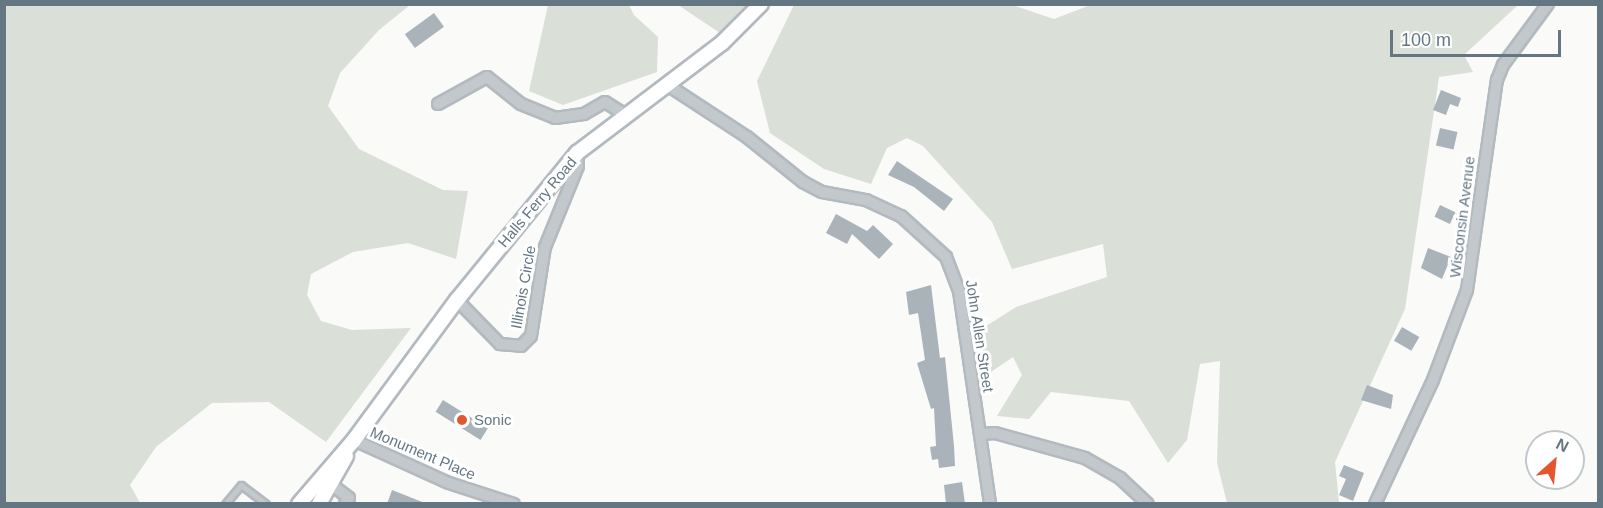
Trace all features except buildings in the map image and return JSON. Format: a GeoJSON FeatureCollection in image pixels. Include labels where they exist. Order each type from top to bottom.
{"type":"FeatureCollection","features":[{"type":"Feature","properties":{"kind":"street","name":"Halls Ferry Road"},"geometry":{"type":"LineString","coordinates":[[298,504],[354,440],[457,300],[577,153],[624,114],[722,43],[762,4]]}},
{"type":"Feature","properties":{"kind":"street","name":"Wisconsin Avenue"},"geometry":{"type":"LineString","coordinates":[[1375,504],[1433,380],[1467,290],[1497,80],[1503,65],[1548,4]]}},
{"type":"Feature","properties":{"kind":"street"},"geometry":{"type":"LineString","coordinates":[[438,104],[487,77],[521,104],[555,118],[584,114],[605,102],[624,114]]}},
{"type":"Feature","properties":{"kind":"street","name":"John Allen Street"},"geometry":{"type":"LineString","coordinates":[[666,84],[747,137],[803,182],[822,192],[884,207],[934,242],[946,257],[957,283],[990,504]]}},
{"type":"Feature","properties":{"kind":"street","name":"Illinois Circle"},"geometry":{"type":"LineString","coordinates":[[457,300],[500,344],[520,346],[531,336],[544,247],[578,166],[577,153]]}},
{"type":"Feature","properties":{"kind":"street"},"geometry":{"type":"LineString","coordinates":[[980,434],[995,433],[1085,458],[1120,478],[1148,504]]}},
{"type":"Feature","properties":{"kind":"street","name":"Halls Ferry Road"},"geometry":{"type":"LineString","coordinates":[[319,504],[332,485],[354,440]]}},
{"type":"Feature","properties":{"kind":"street","name":"Monument Place"},"geometry":{"type":"LineString","coordinates":[[354,440],[449,483],[514,504]]}},
{"type":"Feature","properties":{"kind":"street"},"geometry":{"type":"LineString","coordinates":[[332,485],[349,498],[345,504]]}},
{"type":"Feature","properties":{"kind":"lane"},"geometry":{"type":"LineString","coordinates":[[225,504],[241,485],[266,504]]}},
{"type":"Feature","properties":{"kind":"shaded area"},"geometry":{"type":"Polygon","coordinates":[[[750,4],[720,33],[678,5],[750,4]]]}},
{"type":"Feature","properties":{"kind":"shaded area"},"geometry":{"type":"Polygon","coordinates":[[[1093,4],[1518,5],[1464,55],[1473,72],[1439,77],[1405,309],[1335,462],[1339,503],[1227,503],[1217,463],[1220,361],[1200,364],[1187,440],[1168,463],[1129,401],[1051,392],[1029,419],[997,416],[1022,375],[1013,357],[982,378],[983,328],[1016,307],[1107,277],[1103,244],[1012,269],[992,222],[923,146],[907,138],[887,148],[871,184],[824,169],[770,133],[757,81],[794,5],[1012,5],[1054,19],[1093,4]]]}},
{"type":"Feature","properties":{"kind":"shaded area"},"geometry":{"type":"Polygon","coordinates":[[[4,5],[410,5],[379,30],[340,73],[328,106],[359,149],[443,190],[468,191],[456,259],[408,243],[353,252],[311,274],[307,295],[321,321],[352,330],[411,328],[326,442],[269,402],[212,403],[156,447],[130,485],[140,503],[5,503],[4,5]]]}},
{"type":"Feature","properties":{"kind":"shaded area"},"geometry":{"type":"Polygon","coordinates":[[[548,5],[629,5],[634,15],[658,37],[657,72],[563,105],[529,91],[548,5]]]}},
{"type":"Feature","properties":{"kind":"place","name":"Sonic"},"geometry":{"type":"Point","coordinates":[462,420]}}]}
